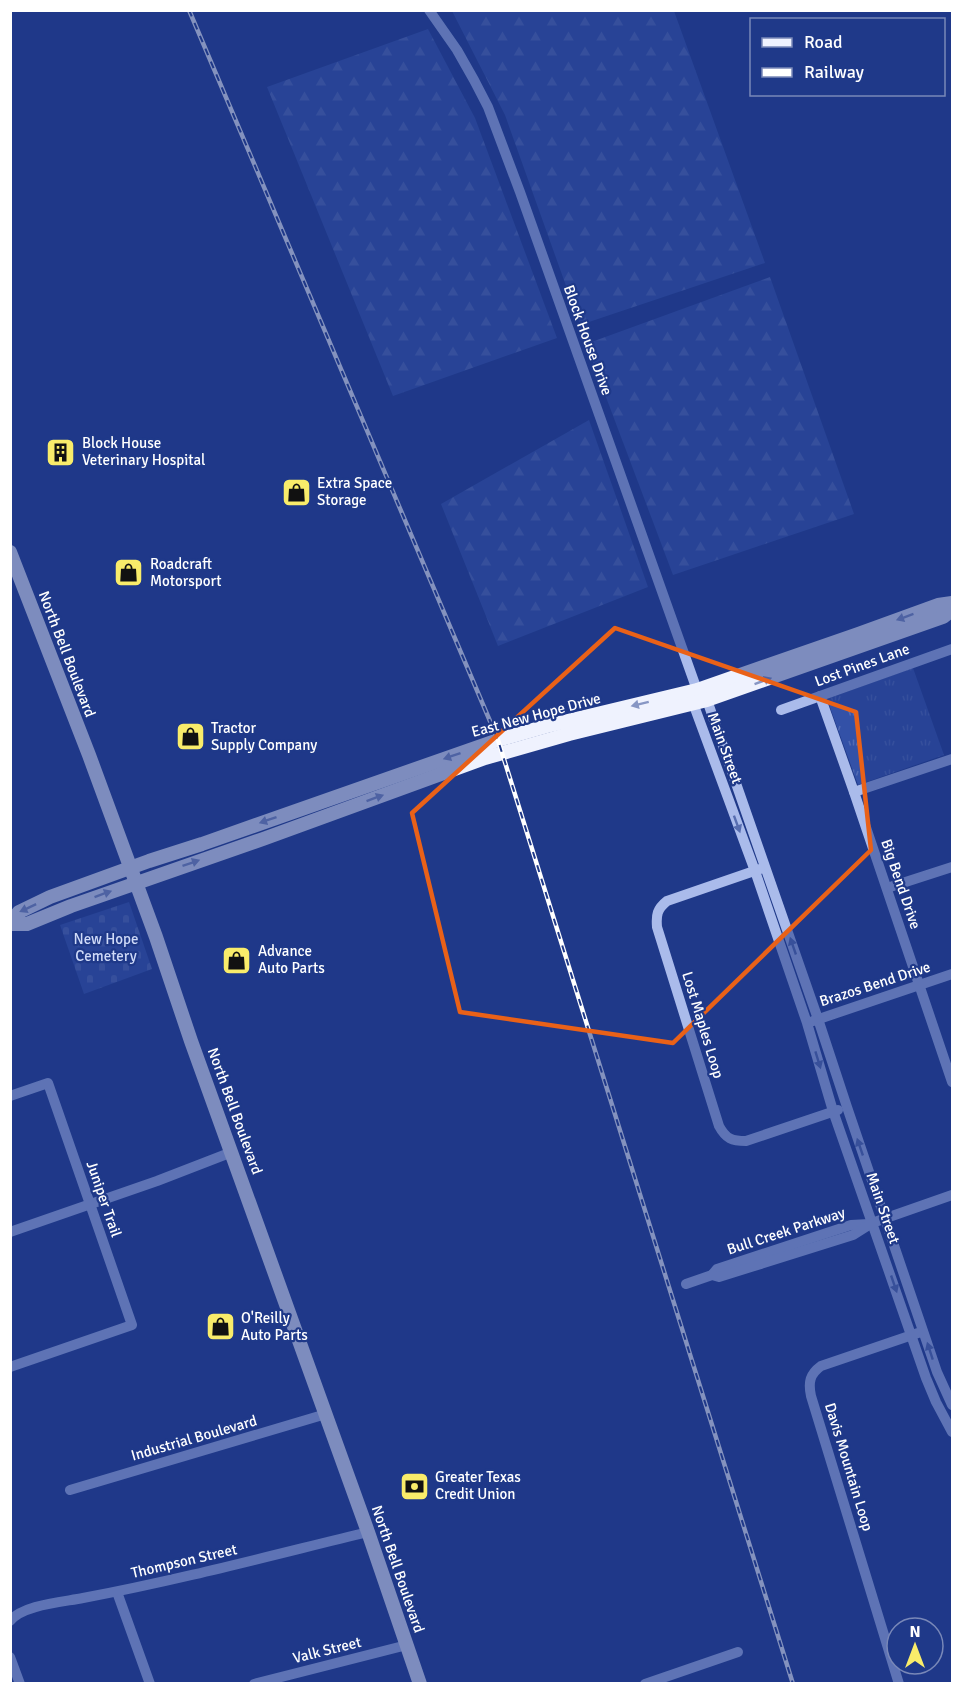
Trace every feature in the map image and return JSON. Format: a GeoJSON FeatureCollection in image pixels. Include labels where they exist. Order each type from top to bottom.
{"type":"FeatureCollection","features":[{"type":"Feature","properties":{"kind":"main road","name":"North Bell Boulevard"},"geometry":{"type":"LineString","coordinates":[[10,552],[136,882],[420,1683]]}},
{"type":"Feature","properties":{"kind":"main road","name":"East New Hope Drive"},"geometry":{"type":"LineString","coordinates":[[10,923],[27,924],[136,882],[263,839],[485,758],[695,697],[858,634],[938,605],[952,603]]}},
{"type":"Feature","properties":{"kind":"main road","name":"East New Hope Drive"},"geometry":{"type":"LineString","coordinates":[[10,923],[19,912],[39,902],[130,867],[498,740],[547,726],[695,697],[707,700],[943,617],[952,610]]}},
{"type":"Feature","properties":{"kind":"street","name":"Block House Drive"},"geometry":{"type":"LineString","coordinates":[[429,10],[457,50],[488,108],[520,192],[695,697]]}},
{"type":"Feature","properties":{"kind":"street","name":"Lost Pines Lane"},"geometry":{"type":"LineString","coordinates":[[781,710],[952,649]]}},
{"type":"Feature","properties":{"kind":"street","name":"Big Bend Drive"},"geometry":{"type":"LineString","coordinates":[[820,696],[952,1082]]}},
{"type":"Feature","properties":{"kind":"street","name":"Main Street"},"geometry":{"type":"LineString","coordinates":[[695,697],[807,1023],[833,1112],[911,1335],[936,1401],[952,1432]]}},
{"type":"Feature","properties":{"kind":"street","name":"Main Street"},"geometry":{"type":"LineString","coordinates":[[707,700],[937,1372],[952,1405]]}},
{"type":"Feature","properties":{"kind":"street"},"geometry":{"type":"LineString","coordinates":[[854,792],[952,759]]}},
{"type":"Feature","properties":{"kind":"street","name":"Lost Maples Loop"},"geometry":{"type":"LineString","coordinates":[[766,867],[667,901],[657,911],[657,927],[719,1126],[729,1139],[746,1141],[847,1107]]}},
{"type":"Feature","properties":{"kind":"street"},"geometry":{"type":"LineString","coordinates":[[886,888],[952,867]]}},
{"type":"Feature","properties":{"kind":"street","name":"Brazos Bend Drive"},"geometry":{"type":"LineString","coordinates":[[807,1023],[952,974]]}},
{"type":"Feature","properties":{"kind":"street","name":"Juniper Trail"},"geometry":{"type":"LineString","coordinates":[[10,1096],[48,1083],[132,1325],[10,1367]]}},
{"type":"Feature","properties":{"kind":"street"},"geometry":{"type":"LineString","coordinates":[[10,1232],[232,1152]]}},
{"type":"Feature","properties":{"kind":"street","name":"Bull Creek Parkway"},"geometry":{"type":"LineString","coordinates":[[686,1284],[712,1275],[719,1277],[842,1238],[872,1223],[952,1195]]}},
{"type":"Feature","properties":{"kind":"street","name":"Davis Mountain Loop"},"geometry":{"type":"LineString","coordinates":[[899,1683],[811,1396],[809,1381],[814,1371],[821,1366],[924,1331]]}},
{"type":"Feature","properties":{"kind":"street","name":"Industrial Boulevard"},"geometry":{"type":"LineString","coordinates":[[70,1490],[326,1414]]}},
{"type":"Feature","properties":{"kind":"street","name":"Thompson Street"},"geometry":{"type":"LineString","coordinates":[[10,1621],[18,1614],[36,1607],[117,1592],[368,1532]]}},
{"type":"Feature","properties":{"kind":"street"},"geometry":{"type":"LineString","coordinates":[[117,1592],[150,1683]]}},
{"type":"Feature","properties":{"kind":"street","name":"Valk Street"},"geometry":{"type":"LineString","coordinates":[[254,1683],[407,1646]]}},
{"type":"Feature","properties":{"kind":"street"},"geometry":{"type":"LineString","coordinates":[[645,1683],[738,1652]]}},
{"type":"Feature","properties":{"kind":"street"},"geometry":{"type":"LineString","coordinates":[[10,1657],[20,1683]]}},
{"type":"Feature","properties":{"kind":"highlighted area"},"geometry":{"type":"Polygon","coordinates":[[[615,628],[856,712],[871,850],[673,1043],[460,1012],[412,813],[615,628]]]}},
{"type":"Feature","properties":{"kind":"green space"},"geometry":{"type":"Polygon","coordinates":[[[452,11],[674,11],[765,263],[580,325],[505,115],[452,11]]]}},
{"type":"Feature","properties":{"kind":"green space"},"geometry":{"type":"Polygon","coordinates":[[[428,29],[475,118],[557,338],[393,396],[267,87],[428,29]]]}},
{"type":"Feature","properties":{"kind":"green space"},"geometry":{"type":"Polygon","coordinates":[[[770,277],[854,514],[673,575],[586,344],[770,277]]]}},
{"type":"Feature","properties":{"kind":"green space"},"geometry":{"type":"Polygon","coordinates":[[[589,420],[648,587],[498,646],[441,504],[589,420]]]}},
{"type":"Feature","properties":{"kind":"green space"},"geometry":{"type":"Polygon","coordinates":[[[913,668],[944,755],[858,785],[827,699],[913,668]]]}},
{"type":"Feature","properties":{"kind":"green space","name":"New Hope Cemetery"},"geometry":{"type":"Polygon","coordinates":[[[129,902],[152,969],[84,994],[60,925],[129,902]]]}},
{"type":"Feature","properties":{"kind":"railway"},"geometry":{"type":"LineString","coordinates":[[189,10],[498,740],[793,1684]]}},
{"type":"Feature","properties":{"kind":"place","name":"Block House Veterinary Hospital"},"geometry":{"type":"Point","coordinates":[61,452]}},
{"type":"Feature","properties":{"kind":"place","name":"Extra Space Storage"},"geometry":{"type":"Point","coordinates":[296,492]}},
{"type":"Feature","properties":{"kind":"place","name":"Roadcraft Motorsport"},"geometry":{"type":"Point","coordinates":[129,573]}},
{"type":"Feature","properties":{"kind":"place","name":"Tractor Supply Company"},"geometry":{"type":"Point","coordinates":[190,737]}},
{"type":"Feature","properties":{"kind":"place","name":"Advance Auto Parts"},"geometry":{"type":"Point","coordinates":[237,960]}},
{"type":"Feature","properties":{"kind":"place","name":"O'Reilly Auto Parts"},"geometry":{"type":"Point","coordinates":[220,1327]}},
{"type":"Feature","properties":{"kind":"place","name":"Greater Texas Credit Union"},"geometry":{"type":"Point","coordinates":[414,1486]}}]}
